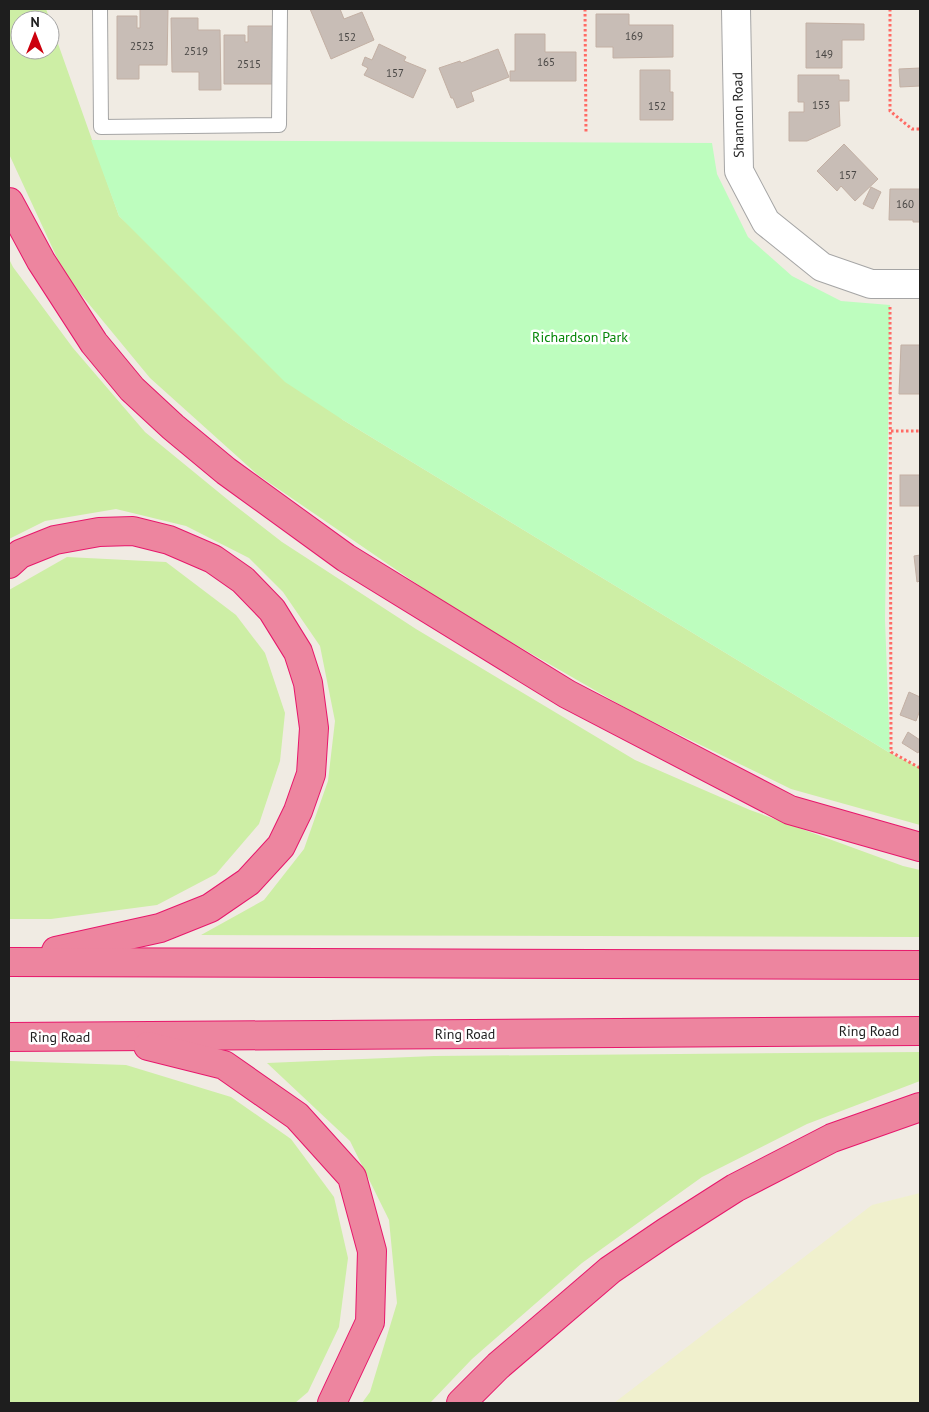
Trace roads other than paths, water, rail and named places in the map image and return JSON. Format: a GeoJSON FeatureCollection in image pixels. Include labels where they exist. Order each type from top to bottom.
{"type":"FeatureCollection","features":[{"type":"Feature","properties":{"kind":"highway"},"geometry":{"type":"LineString","coordinates":[[9,202],[41,261],[94,342],[132,389],[226,472],[346,558],[567,694],[790,810],[920,847]]}},
{"type":"Feature","properties":{"kind":"highway"},"geometry":{"type":"LineString","coordinates":[[9,564],[20,554],[55,540],[99,532],[133,531],[170,540],[213,559],[243,580],[272,610],[298,652],[308,683],[314,728],[311,774],[298,811],[281,846],[248,882],[210,908],[160,928],[9,962]]}},
{"type":"Feature","properties":{"kind":"highway"},"geometry":{"type":"LineString","coordinates":[[9,962],[920,964]]}},
{"type":"Feature","properties":{"kind":"highway","name":"Ring Road"},"geometry":{"type":"LineString","coordinates":[[9,1037],[920,1031]]}},
{"type":"Feature","properties":{"kind":"highway"},"geometry":{"type":"LineString","coordinates":[[110,1036],[224,1065],[297,1116],[352,1178],[372,1251],[370,1322],[332,1403]]}},
{"type":"Feature","properties":{"kind":"highway"},"geometry":{"type":"LineString","coordinates":[[461,1403],[498,1366],[610,1270],[674,1227],[735,1188],[832,1138],[920,1107]]}},
{"type":"Feature","properties":{"kind":"street","name":"Shannon Road"},"geometry":{"type":"LineString","coordinates":[[736,9],[739,171],[766,222],[822,267],[871,284],[920,284]]}},
{"type":"Feature","properties":{"kind":"lane"},"geometry":{"type":"LineString","coordinates":[[100,9],[101,127],[279,125],[280,9]]}},
{"type":"Feature","properties":{"kind":"park label","name":"Richardson Park"},"geometry":{"type":"Point","coordinates":[580,337]}}]}
